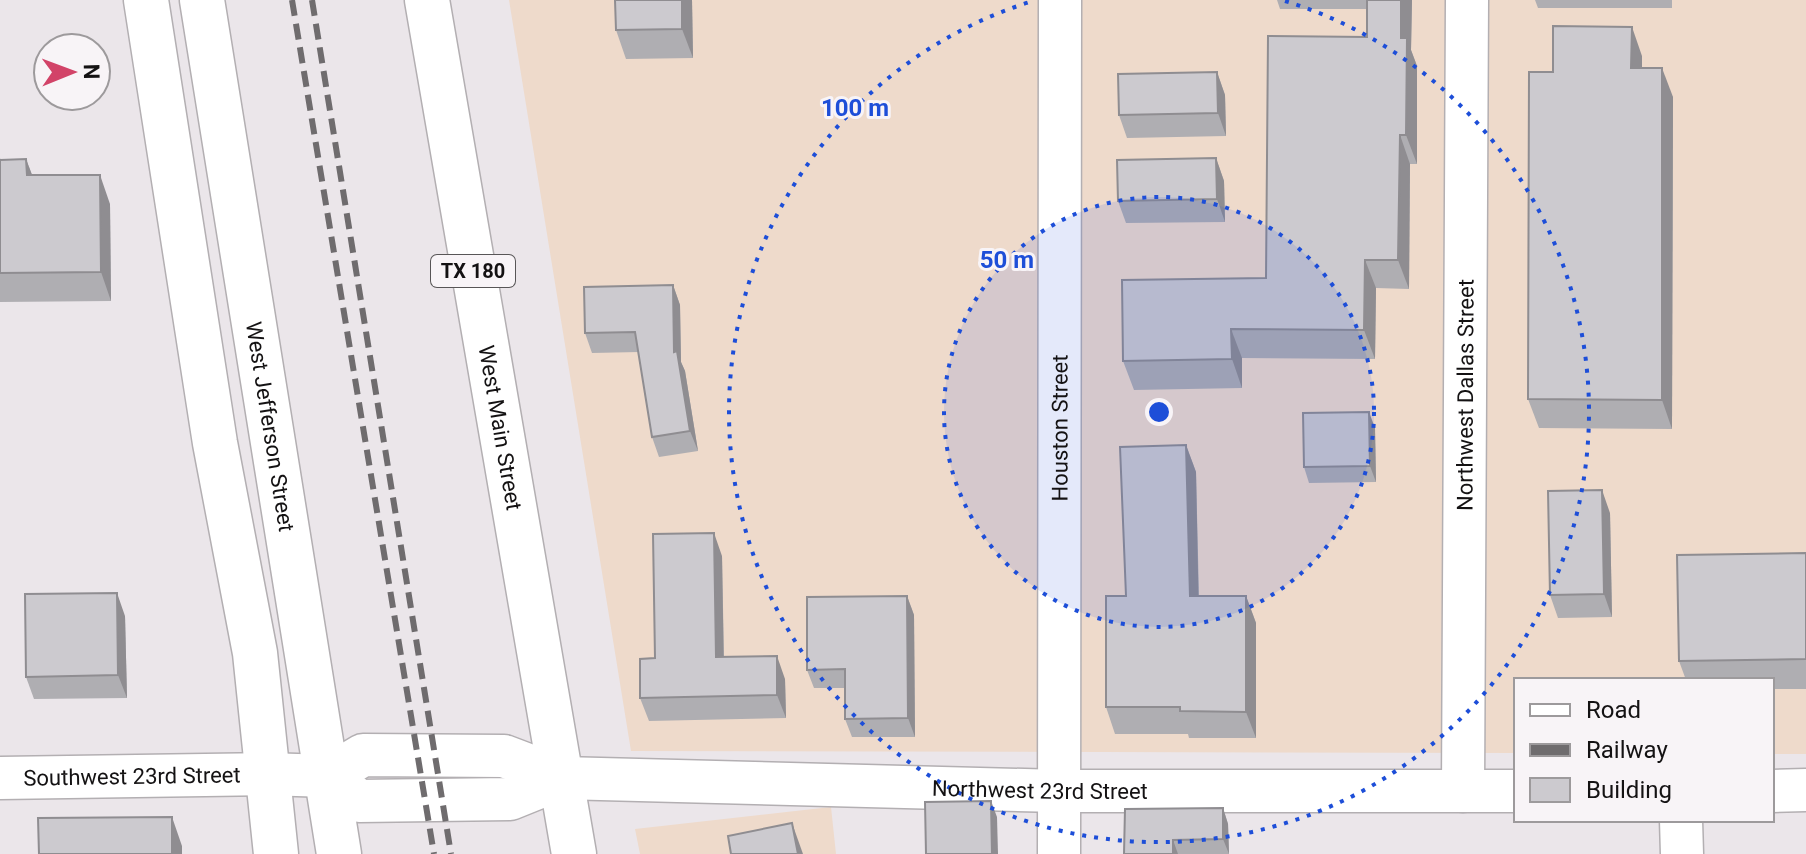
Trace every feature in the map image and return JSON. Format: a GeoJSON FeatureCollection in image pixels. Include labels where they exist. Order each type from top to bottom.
{"type":"FeatureCollection","features":[{"type":"Feature","properties":{"kind":"main road"},"geometry":{"type":"LineString","coordinates":[[146,0],[218,457],[255,653],[276,854]]}},
{"type":"Feature","properties":{"kind":"main road","name":"West Jefferson Street"},"geometry":{"type":"LineString","coordinates":[[202,0],[339,854]]}},
{"type":"Feature","properties":{"kind":"main road","name":"West Main Street"},"geometry":{"type":"LineString","coordinates":[[427,0],[574,854]]}},
{"type":"Feature","properties":{"kind":"main road"},"geometry":{"type":"LineString","coordinates":[[200,348],[256,335]]}},
{"type":"Feature","properties":{"kind":"street","name":"Houston Street"},"geometry":{"type":"LineString","coordinates":[[1059,854],[1060,0]]}},
{"type":"Feature","properties":{"kind":"street","name":"Northwest Dallas Street"},"geometry":{"type":"LineString","coordinates":[[1463,791],[1467,0]]}},
{"type":"Feature","properties":{"kind":"street","name":"Northwest 23rd Street"},"geometry":{"type":"LineString","coordinates":[[328,776],[363,755],[504,756],[562,778],[1059,791],[1514,791]]}},
{"type":"Feature","properties":{"kind":"street"},"geometry":{"type":"LineString","coordinates":[[266,774],[328,776]]}},
{"type":"Feature","properties":{"kind":"street","name":"Southwest 23rd Street"},"geometry":{"type":"LineString","coordinates":[[0,778],[266,774]]}},
{"type":"Feature","properties":{"kind":"street"},"geometry":{"type":"LineString","coordinates":[[1774,791],[1806,790]]}},
{"type":"Feature","properties":{"kind":"street"},"geometry":{"type":"LineString","coordinates":[[1681,822],[1682,854]]}},
{"type":"Feature","properties":{"kind":"shaded area"},"geometry":{"type":"Polygon","coordinates":[[[509,0],[1806,0],[1806,754],[1774,754],[1774,678],[1514,678],[1514,753],[631,751],[509,0]]]}},
{"type":"Feature","properties":{"kind":"shaded area"},"geometry":{"type":"Polygon","coordinates":[[[831,807],[836,854],[640,854],[635,829],[831,807]]]}},
{"type":"Feature","properties":{"kind":"building"},"geometry":{"type":"Polygon","coordinates":[[[615,0],[682,0],[682,29],[616,30],[615,0]]]}},
{"type":"Feature","properties":{"kind":"building"},"geometry":{"type":"Polygon","coordinates":[[[1367,0],[1401,0],[1401,38],[1407,38],[1406,135],[1400,135],[1398,260],[1365,260],[1364,330],[1231,329],[1232,359],[1123,361],[1122,280],[1266,278],[1268,36],[1367,37],[1367,0]]]}},
{"type":"Feature","properties":{"kind":"building"},"geometry":{"type":"Polygon","coordinates":[[[1553,26],[1632,27],[1631,68],[1662,68],[1662,400],[1528,399],[1529,72],[1553,72],[1553,26]]]}},
{"type":"Feature","properties":{"kind":"building"},"geometry":{"type":"Polygon","coordinates":[[[1217,72],[1218,113],[1119,115],[1118,74],[1217,72]]]}},
{"type":"Feature","properties":{"kind":"building"},"geometry":{"type":"Polygon","coordinates":[[[1216,158],[1217,199],[1118,201],[1117,160],[1216,158]]]}},
{"type":"Feature","properties":{"kind":"building"},"geometry":{"type":"Polygon","coordinates":[[[26,159],[27,175],[100,175],[101,272],[0,273],[0,160],[26,159]]]}},
{"type":"Feature","properties":{"kind":"building"},"geometry":{"type":"Polygon","coordinates":[[[673,285],[674,352],[677,351],[690,431],[652,437],[635,332],[585,333],[584,287],[673,285]]]}},
{"type":"Feature","properties":{"kind":"building"},"geometry":{"type":"Polygon","coordinates":[[[1369,412],[1370,466],[1304,467],[1303,413],[1369,412]]]}},
{"type":"Feature","properties":{"kind":"building"},"geometry":{"type":"Polygon","coordinates":[[[1186,445],[1190,596],[1246,596],[1246,712],[1180,711],[1180,707],[1106,707],[1106,596],[1126,596],[1120,447],[1186,445]]]}},
{"type":"Feature","properties":{"kind":"building"},"geometry":{"type":"Polygon","coordinates":[[[1602,490],[1604,594],[1550,595],[1548,491],[1602,490]]]}},
{"type":"Feature","properties":{"kind":"building"},"geometry":{"type":"Polygon","coordinates":[[[714,533],[716,657],[777,656],[777,695],[640,698],[640,659],[655,658],[653,534],[714,533]]]}},
{"type":"Feature","properties":{"kind":"building"},"geometry":{"type":"Polygon","coordinates":[[[1806,553],[1806,659],[1679,661],[1677,555],[1806,553]]]}},
{"type":"Feature","properties":{"kind":"building"},"geometry":{"type":"Polygon","coordinates":[[[117,593],[118,675],[26,677],[25,594],[117,593]]]}},
{"type":"Feature","properties":{"kind":"building"},"geometry":{"type":"Polygon","coordinates":[[[907,596],[908,718],[845,719],[845,669],[807,670],[807,597],[907,596]]]}},
{"type":"Feature","properties":{"kind":"building"},"geometry":{"type":"Polygon","coordinates":[[[991,801],[992,854],[926,854],[925,802],[991,801]]]}},
{"type":"Feature","properties":{"kind":"building"},"geometry":{"type":"Polygon","coordinates":[[[1223,808],[1223,839],[1173,840],[1173,854],[1124,854],[1125,809],[1223,808]]]}},
{"type":"Feature","properties":{"kind":"building"},"geometry":{"type":"Polygon","coordinates":[[[172,817],[172,854],[39,854],[38,818],[172,817]]]}},
{"type":"Feature","properties":{"kind":"building"},"geometry":{"type":"Polygon","coordinates":[[[792,823],[798,854],[731,854],[728,836],[792,823]]]}},
{"type":"Feature","properties":{"kind":"railway"},"geometry":{"type":"LineString","coordinates":[[292,0],[434,854]]}},
{"type":"Feature","properties":{"kind":"railway"},"geometry":{"type":"LineString","coordinates":[[312,0],[451,854]]}}]}
